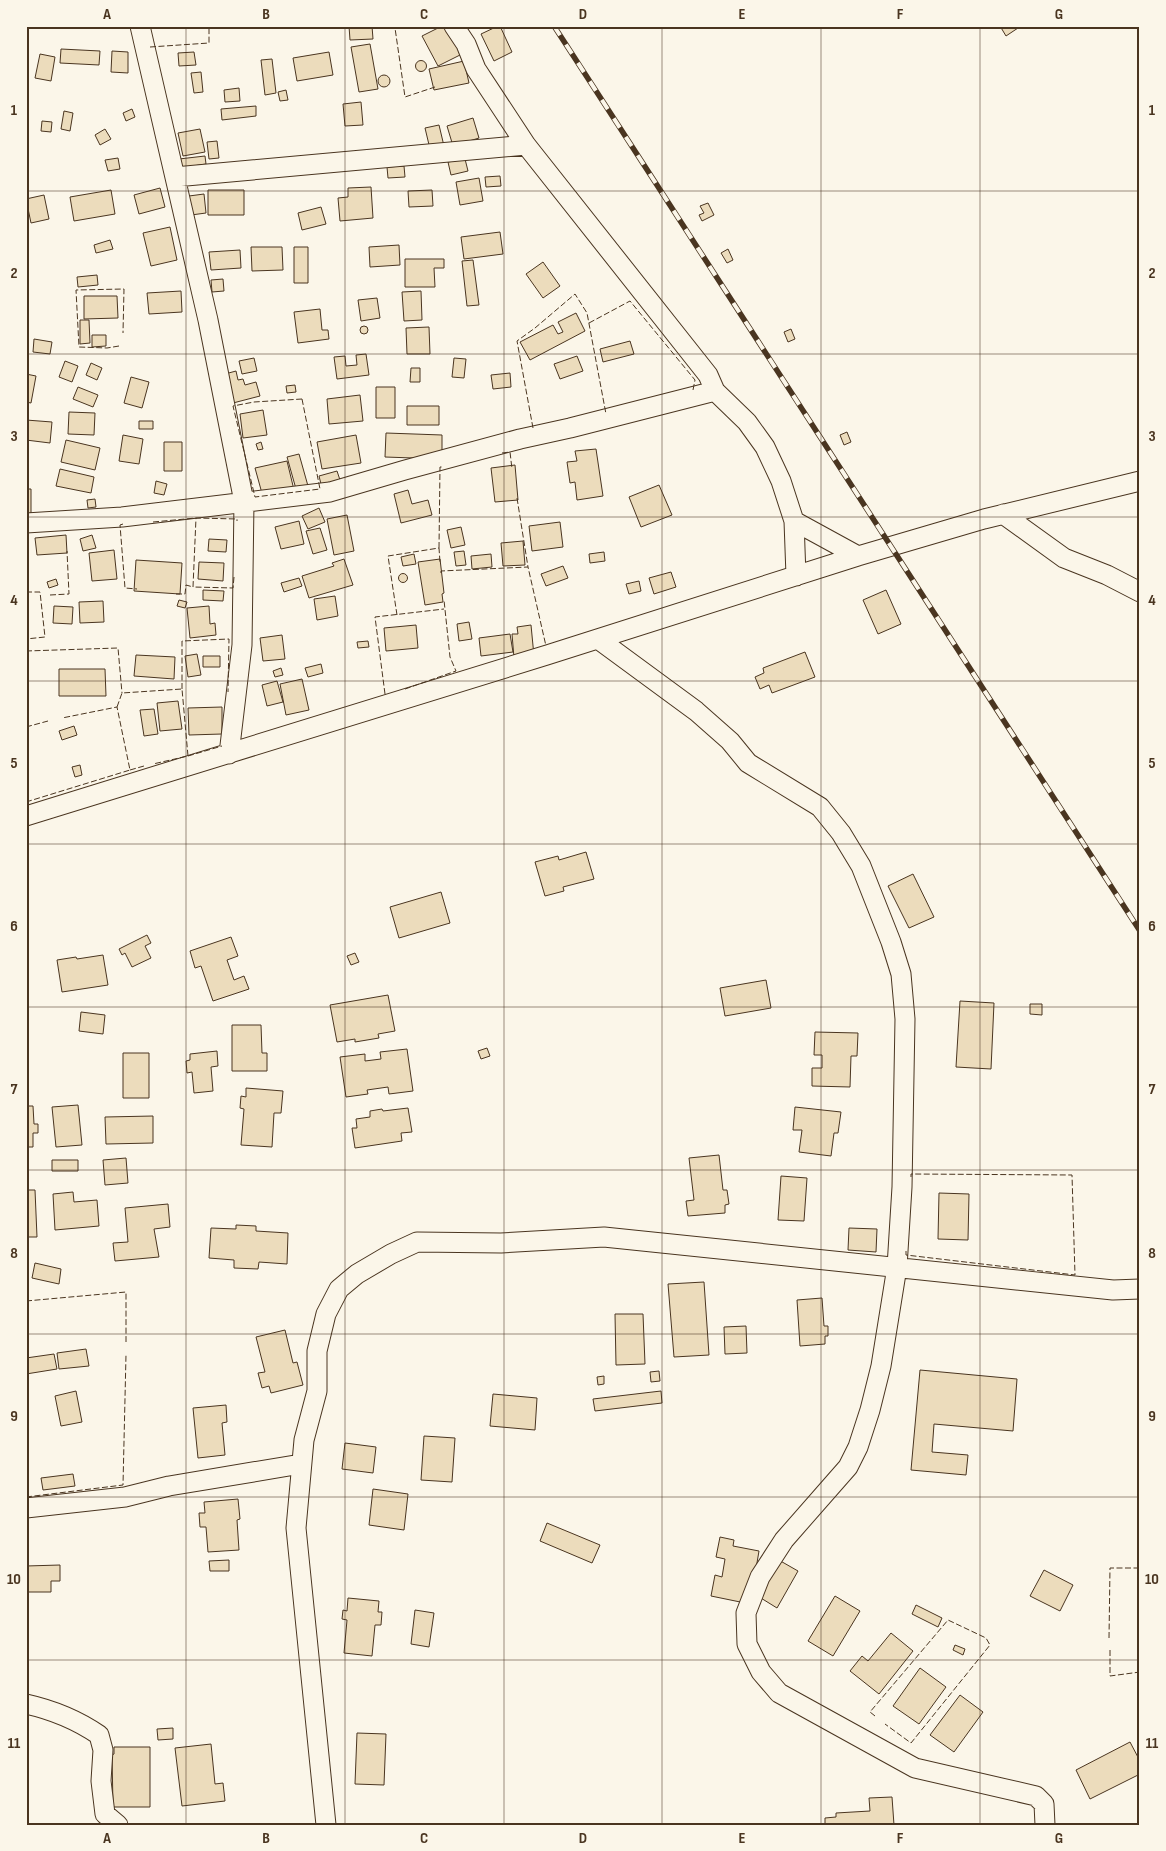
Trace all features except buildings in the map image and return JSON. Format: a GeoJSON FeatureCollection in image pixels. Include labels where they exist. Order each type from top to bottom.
{"type":"FeatureCollection","features":[{"type":"Feature","properties":{"kind":"street"},"geometry":{"type":"LineString","coordinates":[[140,26],[208,320],[244,502],[242,645],[230,754]]}},
{"type":"Feature","properties":{"kind":"street"},"geometry":{"type":"LineString","coordinates":[[454,26],[466,44],[480,75],[526,145],[708,375],[715,391],[747,422],[765,447],[781,481],[794,521],[796,576]]}},
{"type":"Feature","properties":{"kind":"street"},"geometry":{"type":"LineString","coordinates":[[175,177],[526,145]]}},
{"type":"Feature","properties":{"kind":"street"},"geometry":{"type":"LineString","coordinates":[[26,523],[122,517],[330,492],[520,439],[715,391]]}},
{"type":"Feature","properties":{"kind":"street"},"geometry":{"type":"LineString","coordinates":[[26,816],[598,639],[858,556],[1003,514],[1140,481]]}},
{"type":"Feature","properties":{"kind":"street"},"geometry":{"type":"LineString","coordinates":[[1003,514],[1064,558],[1107,575],[1140,592]]}},
{"type":"Feature","properties":{"kind":"street"},"geometry":{"type":"LineString","coordinates":[[794,521],[858,556]]}},
{"type":"Feature","properties":{"kind":"street"},"geometry":{"type":"LineString","coordinates":[[598,639],[696,711],[730,741],[748,763],[820,807],[841,834],[861,866],[891,942],[901,974],[905,1019],[902,1187],[897,1267],[880,1366],[870,1410],[858,1447],[848,1468],[784,1540],[760,1577],[746,1613],[747,1644],[761,1672],[779,1693],[915,1768],[1036,1796],[1044,1804],[1045,1825]]}},
{"type":"Feature","properties":{"kind":"street"},"geometry":{"type":"LineString","coordinates":[[326,1825],[296,1528],[304,1440],[317,1391],[317,1351],[326,1314],[339,1290],[358,1274],[391,1254],[417,1242],[501,1243],[604,1237],[1113,1290],[1140,1289]]}},
{"type":"Feature","properties":{"kind":"street"},"geometry":{"type":"LineString","coordinates":[[26,1508],[125,1497],[169,1486],[301,1464]]}},
{"type":"Feature","properties":{"kind":"street"},"geometry":{"type":"LineString","coordinates":[[26,1704],[81,1722],[99,1735],[103,1750],[100,1781],[105,1814],[118,1825]]}},
{"type":"Feature","properties":{"kind":"railway"},"geometry":{"type":"LineString","coordinates":[[554,26],[1140,931]]}},
{"type":"Feature","properties":{"kind":"fence"},"geometry":{"type":"LineString","coordinates":[[150,47],[209,43],[209,26]]}},
{"type":"Feature","properties":{"kind":"fence"},"geometry":{"type":"LineString","coordinates":[[401,26],[395,28],[405,97],[435,87]]}},
{"type":"Feature","properties":{"kind":"fence"},"geometry":{"type":"LineString","coordinates":[[119,346],[107,348],[79,347],[76,290],[124,289],[123,333]]}},
{"type":"Feature","properties":{"kind":"fence"},"geometry":{"type":"LineString","coordinates":[[533,428],[517,341],[575,294],[587,313],[606,414]]}},
{"type":"Feature","properties":{"kind":"fence"},"geometry":{"type":"LineString","coordinates":[[589,323],[630,301],[695,380],[693,390]]}},
{"type":"Feature","properties":{"kind":"fence"},"geometry":{"type":"LineString","coordinates":[[302,399],[320,489],[255,497],[233,406],[254,402],[302,399]]}},
{"type":"Feature","properties":{"kind":"fence"},"geometry":{"type":"LineString","coordinates":[[502,453],[510,452],[512,469]]}},
{"type":"Feature","properties":{"kind":"fence"},"geometry":{"type":"LineString","coordinates":[[439,548],[440,467],[442,467]]}},
{"type":"Feature","properties":{"kind":"fence"},"geometry":{"type":"LineString","coordinates":[[517,498],[528,567]]}},
{"type":"Feature","properties":{"kind":"fence"},"geometry":{"type":"LineString","coordinates":[[153,522],[196,518]]}},
{"type":"Feature","properties":{"kind":"fence"},"geometry":{"type":"LineString","coordinates":[[234,577],[233,588],[193,587],[196,518],[237,519],[237,521]]}},
{"type":"Feature","properties":{"kind":"fence"},"geometry":{"type":"LineString","coordinates":[[123,524],[120,525],[125,588],[137,589]]}},
{"type":"Feature","properties":{"kind":"fence"},"geometry":{"type":"LineString","coordinates":[[397,615],[388,556],[439,548],[440,562]]}},
{"type":"Feature","properties":{"kind":"fence"},"geometry":{"type":"LineString","coordinates":[[50,595],[69,594],[67,551]]}},
{"type":"Feature","properties":{"kind":"fence"},"geometry":{"type":"LineString","coordinates":[[441,573],[441,571],[528,567],[546,646]]}},
{"type":"Feature","properties":{"kind":"fence"},"geometry":{"type":"LineString","coordinates":[[176,594],[185,594],[186,585],[193,587]]}},
{"type":"Feature","properties":{"kind":"fence"},"geometry":{"type":"LineString","coordinates":[[26,592],[40,592],[45,637],[26,639]]}},
{"type":"Feature","properties":{"kind":"fence"},"geometry":{"type":"LineString","coordinates":[[405,689],[456,671],[450,657],[444,600]]}},
{"type":"Feature","properties":{"kind":"fence"},"geometry":{"type":"LineString","coordinates":[[385,694],[375,617],[444,609]]}},
{"type":"Feature","properties":{"kind":"fence"},"geometry":{"type":"LineString","coordinates":[[182,689],[182,641],[229,639],[228,692]]}},
{"type":"Feature","properties":{"kind":"fence"},"geometry":{"type":"LineString","coordinates":[[26,651],[118,648],[122,693]]}},
{"type":"Feature","properties":{"kind":"fence"},"geometry":{"type":"LineString","coordinates":[[117,707],[122,693],[182,689],[188,756],[153,764]]}},
{"type":"Feature","properties":{"kind":"fence"},"geometry":{"type":"LineString","coordinates":[[26,802],[130,770],[117,707],[62,718]]}},
{"type":"Feature","properties":{"kind":"fence"},"geometry":{"type":"LineString","coordinates":[[26,727],[48,721]]}},
{"type":"Feature","properties":{"kind":"fence"},"geometry":{"type":"LineString","coordinates":[[188,756],[222,746]]}},
{"type":"Feature","properties":{"kind":"fence"},"geometry":{"type":"LineString","coordinates":[[130,770],[144,766]]}},
{"type":"Feature","properties":{"kind":"fence"},"geometry":{"type":"LineString","coordinates":[[906,1251],[906,1255],[1075,1275],[1072,1175],[911,1174],[911,1177]]}},
{"type":"Feature","properties":{"kind":"fence"},"geometry":{"type":"LineString","coordinates":[[26,1301],[126,1292],[126,1342]]}},
{"type":"Feature","properties":{"kind":"fence"},"geometry":{"type":"LineString","coordinates":[[26,1497],[123,1485],[126,1355]]}},
{"type":"Feature","properties":{"kind":"fence"},"geometry":{"type":"LineString","coordinates":[[1109,1638],[1110,1568],[1140,1568]]}},
{"type":"Feature","properties":{"kind":"fence"},"geometry":{"type":"LineString","coordinates":[[875,1716],[870,1712],[948,1620],[986,1638],[990,1645],[911,1743],[885,1724]]}},
{"type":"Feature","properties":{"kind":"fence"},"geometry":{"type":"LineString","coordinates":[[1110,1650],[1110,1676],[1140,1672]]}}]}
